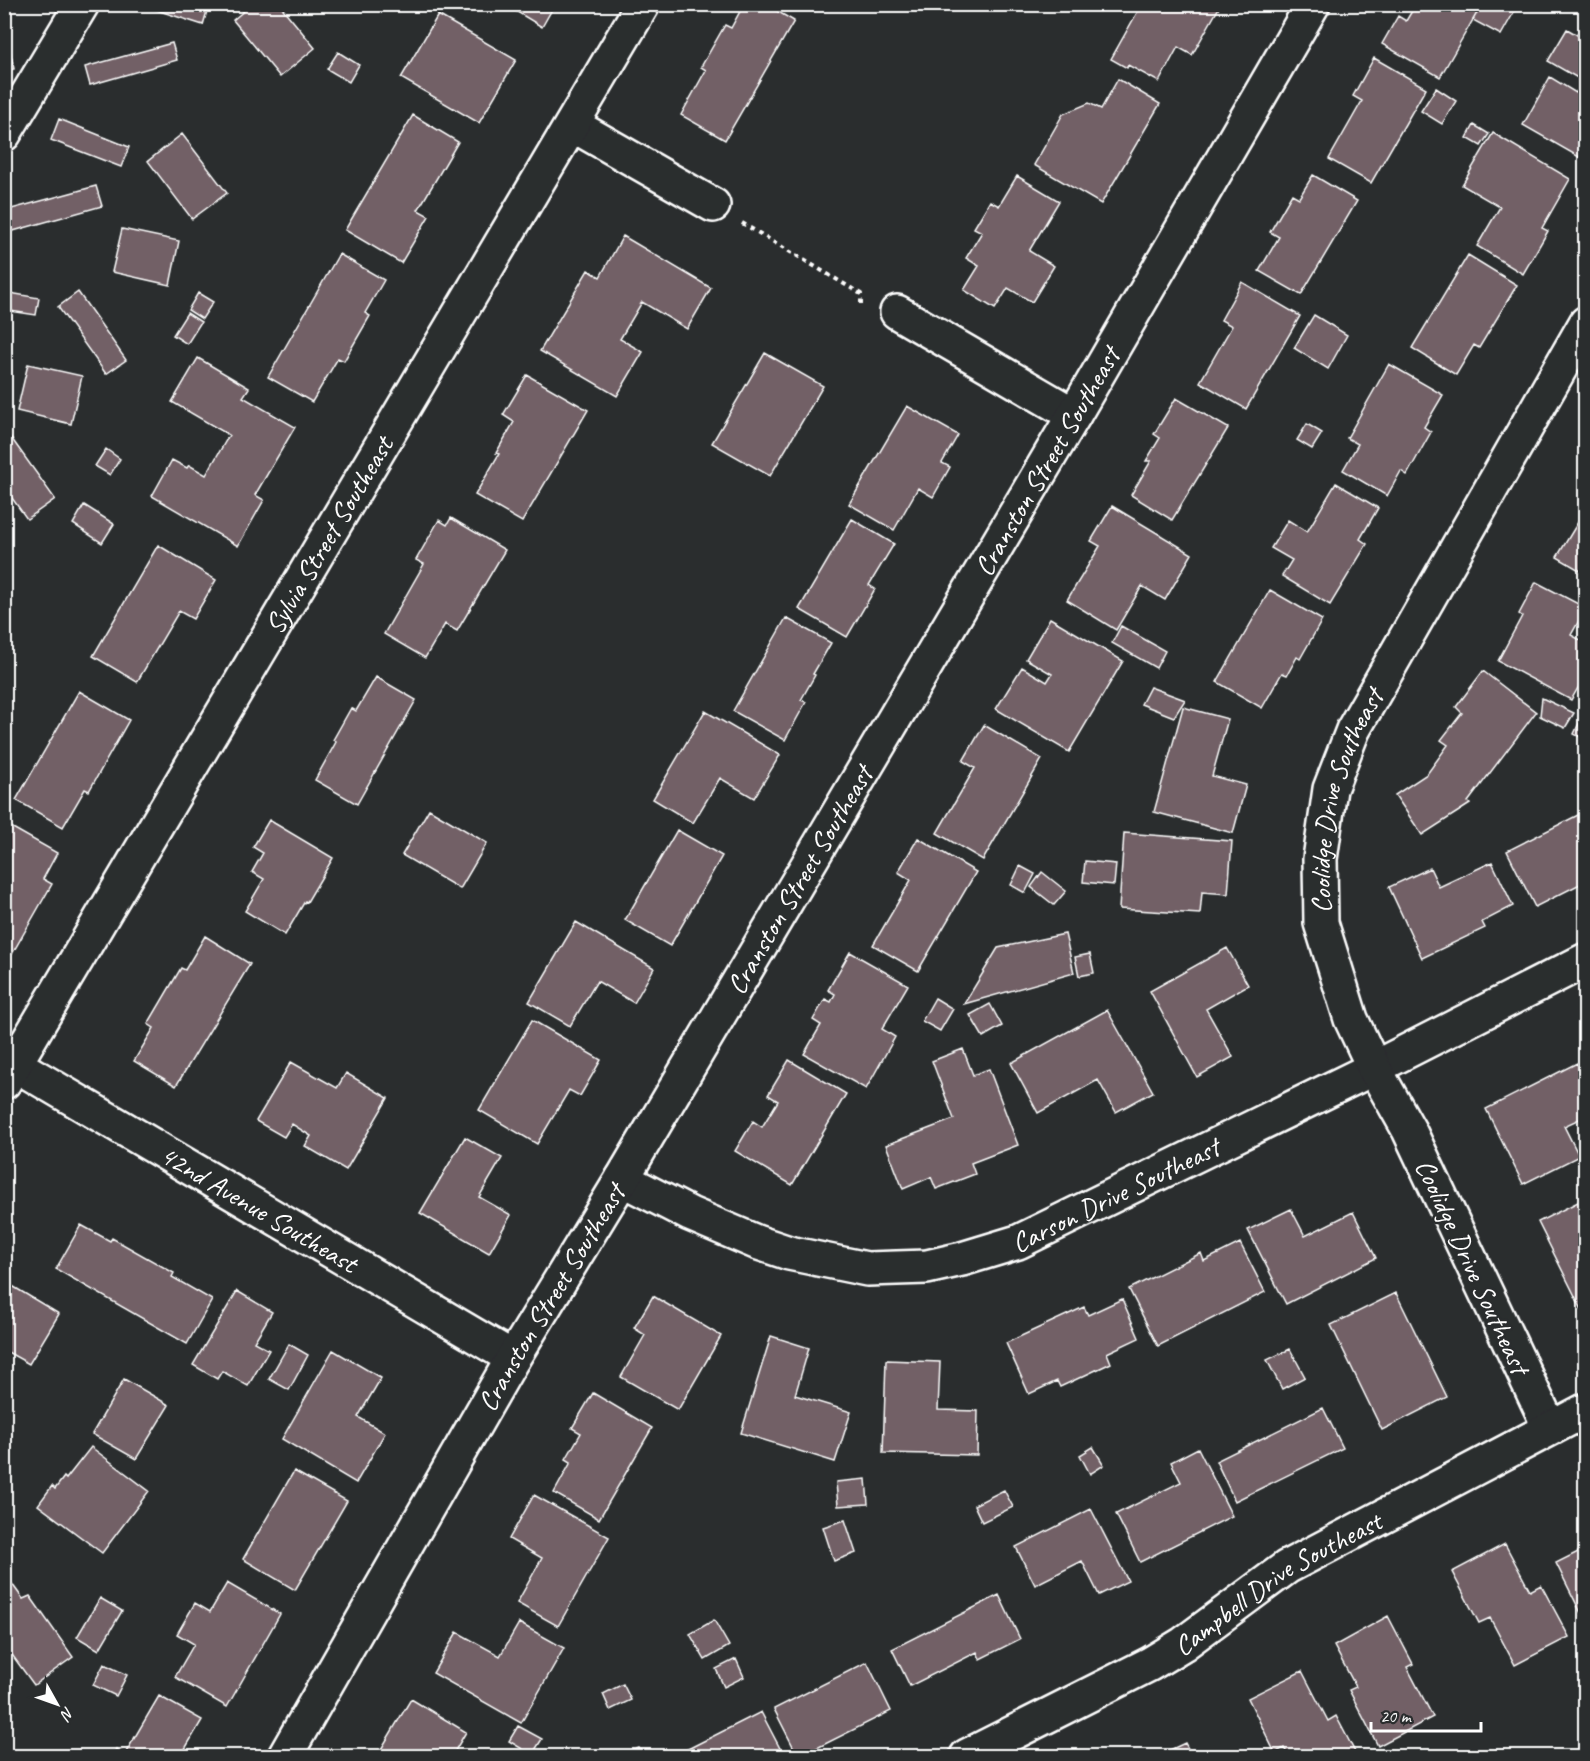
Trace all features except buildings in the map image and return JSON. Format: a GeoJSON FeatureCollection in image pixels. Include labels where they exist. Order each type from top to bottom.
{"type":"FeatureCollection","features":[{"type":"Feature","properties":{"kind":"street"},"geometry":{"type":"LineString","coordinates":[[4,134],[82,4]]}},
{"type":"Feature","properties":{"kind":"street","name":"Sylvia Street Southeast"},"geometry":{"type":"LineString","coordinates":[[8,1068],[573,125],[643,4]]}},
{"type":"Feature","properties":{"kind":"street","name":"Cranston Street Southeast"},"geometry":{"type":"LineString","coordinates":[[285,1756],[513,1358],[622,1179],[1074,415],[1313,4]]}},
{"type":"Feature","properties":{"kind":"street"},"geometry":{"type":"LineString","coordinates":[[573,125],[713,206]]}},
{"type":"Feature","properties":{"kind":"street"},"geometry":{"type":"LineString","coordinates":[[897,312],[1074,415]]}},
{"type":"Feature","properties":{"kind":"street","name":"Coolidge Drive Southeast"},"geometry":{"type":"LineString","coordinates":[[1550,1428],[1409,1130],[1374,1068],[1351,1019],[1321,923],[1320,859],[1330,789],[1353,730],[1586,323]]}},
{"type":"Feature","properties":{"kind":"street","name":"Carson Drive Southeast"},"geometry":{"type":"LineString","coordinates":[[622,1179],[690,1214],[756,1242],[789,1252],[867,1269],[927,1267],[1018,1242],[1374,1068],[1586,960]]}},
{"type":"Feature","properties":{"kind":"street","name":"42nd Avenue Southeast"},"geometry":{"type":"LineString","coordinates":[[8,1068],[513,1358]]}},
{"type":"Feature","properties":{"kind":"street","name":"Campbell Drive Southeast"},"geometry":{"type":"LineString","coordinates":[[967,1756],[1150,1664],[1184,1644],[1287,1567],[1586,1410]]}},
{"type":"Feature","properties":{"kind":"path"},"geometry":{"type":"LineString","coordinates":[[713,206],[861,294]]}}]}
